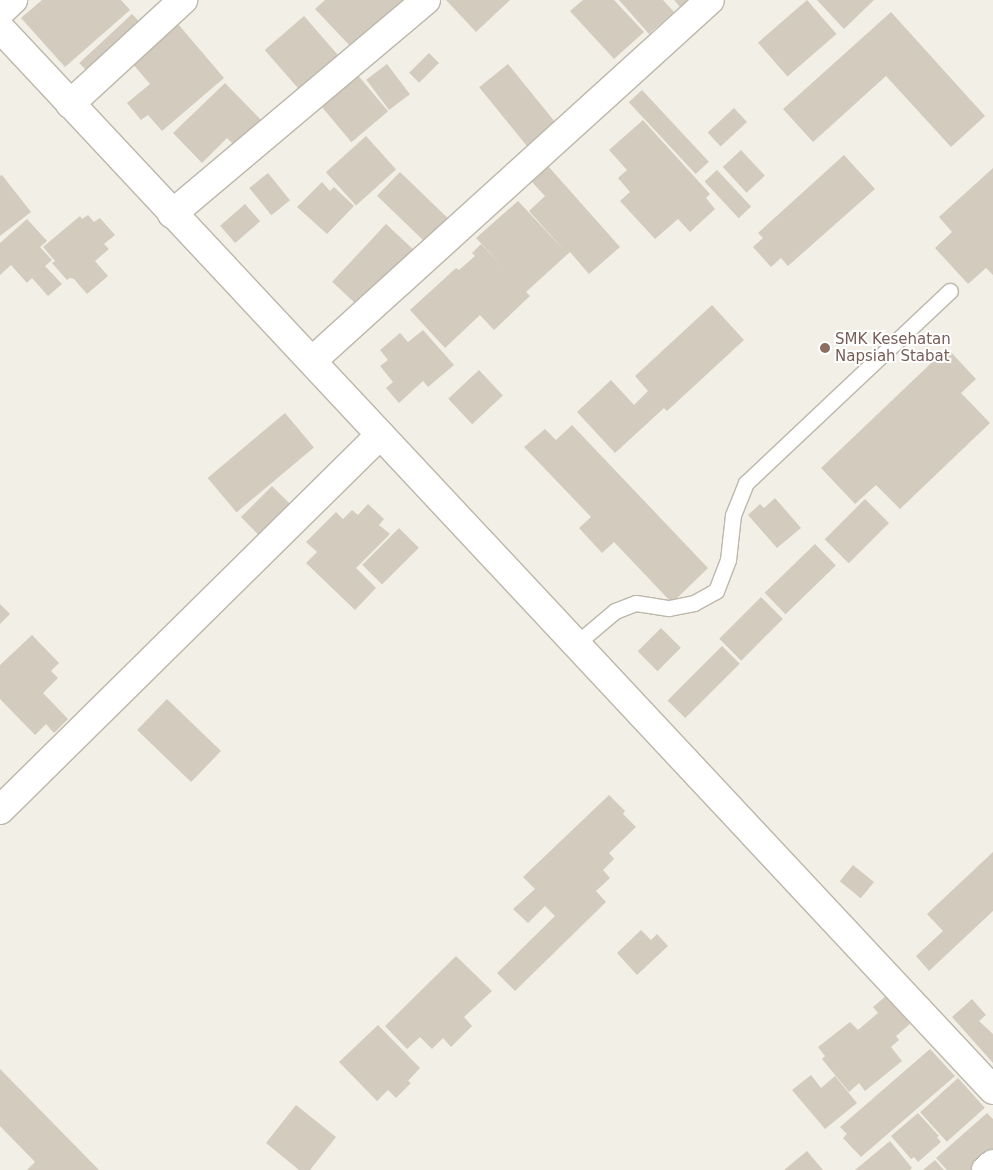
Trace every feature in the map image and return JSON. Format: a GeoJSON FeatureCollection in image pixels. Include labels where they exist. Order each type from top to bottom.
{"type":"FeatureCollection","features":[{"type":"Feature","properties":{"kind":"street"},"geometry":{"type":"LineString","coordinates":[[0,12],[13,0]]}},
{"type":"Feature","properties":{"kind":"street"},"geometry":{"type":"LineString","coordinates":[[70,104],[183,0]]}},
{"type":"Feature","properties":{"kind":"street"},"geometry":{"type":"LineString","coordinates":[[172,214],[426,0]]}},
{"type":"Feature","properties":{"kind":"street"},"geometry":{"type":"LineString","coordinates":[[312,361],[710,0]]}},
{"type":"Feature","properties":{"kind":"street"},"geometry":{"type":"LineString","coordinates":[[0,28],[993,1090]]}},
{"type":"Feature","properties":{"kind":"street"},"geometry":{"type":"LineString","coordinates":[[0,810],[380,435]]}},
{"type":"Feature","properties":{"kind":"street"},"geometry":{"type":"LineString","coordinates":[[986,1170],[993,1164]]}},
{"type":"Feature","properties":{"kind":"lane"},"geometry":{"type":"LineString","coordinates":[[577,643],[615,611],[636,603],[669,608],[694,602],[716,591],[728,560],[733,515],[746,483],[950,291]]}},
{"type":"Feature","properties":{"kind":"building"},"geometry":{"type":"Polygon","coordinates":[[[42,0],[121,0],[130,10],[65,67],[21,18],[42,0]]]}},
{"type":"Feature","properties":{"kind":"building"},"geometry":{"type":"Polygon","coordinates":[[[325,0],[406,0],[353,49],[315,9],[325,0]]]}},
{"type":"Feature","properties":{"kind":"building"},"geometry":{"type":"Polygon","coordinates":[[[446,0],[510,0],[476,32],[446,0]]]}},
{"type":"Feature","properties":{"kind":"building"},"geometry":{"type":"Polygon","coordinates":[[[583,0],[614,0],[644,32],[614,59],[570,11],[583,0]]]}},
{"type":"Feature","properties":{"kind":"building"},"geometry":{"type":"Polygon","coordinates":[[[619,0],[663,0],[674,12],[649,34],[619,0]]]}},
{"type":"Feature","properties":{"kind":"building"},"geometry":{"type":"Polygon","coordinates":[[[674,0],[703,0],[686,14],[674,0]]]}},
{"type":"Feature","properties":{"kind":"building"},"geometry":{"type":"Polygon","coordinates":[[[807,0],[837,34],[787,77],[758,43],[807,0]]]}},
{"type":"Feature","properties":{"kind":"building"},"geometry":{"type":"Polygon","coordinates":[[[817,0],[874,0],[844,29],[817,0]]]}},
{"type":"Feature","properties":{"kind":"building"},"geometry":{"type":"Polygon","coordinates":[[[891,12],[985,116],[951,147],[886,76],[813,142],[783,109],[891,12]]]}},
{"type":"Feature","properties":{"kind":"building"},"geometry":{"type":"Polygon","coordinates":[[[132,14],[147,30],[94,79],[79,63],[132,14]]]}},
{"type":"Feature","properties":{"kind":"building"},"geometry":{"type":"Polygon","coordinates":[[[304,16],[339,56],[300,90],[265,50],[304,16]]]}},
{"type":"Feature","properties":{"kind":"building"},"geometry":{"type":"Polygon","coordinates":[[[178,24],[224,78],[162,131],[148,115],[141,120],[127,103],[150,84],[132,63],[178,24]]]}},
{"type":"Feature","properties":{"kind":"building"},"geometry":{"type":"Polygon","coordinates":[[[429,53],[439,63],[419,83],[409,73],[429,53]]]}},
{"type":"Feature","properties":{"kind":"building"},"geometry":{"type":"Polygon","coordinates":[[[387,64],[410,94],[389,110],[366,80],[387,64]]]}},
{"type":"Feature","properties":{"kind":"building"},"geometry":{"type":"Polygon","coordinates":[[[508,64],[556,123],[527,146],[479,87],[508,64]]]}},
{"type":"Feature","properties":{"kind":"building"},"geometry":{"type":"Polygon","coordinates":[[[356,73],[388,111],[351,142],[319,104],[356,73]]]}},
{"type":"Feature","properties":{"kind":"building"},"geometry":{"type":"Polygon","coordinates":[[[225,83],[263,122],[237,148],[227,138],[202,163],[173,133],[225,83]]]}},
{"type":"Feature","properties":{"kind":"building"},"geometry":{"type":"Polygon","coordinates":[[[642,90],[709,162],[696,174],[629,102],[642,90]]]}},
{"type":"Feature","properties":{"kind":"building"},"geometry":{"type":"Polygon","coordinates":[[[734,108],[747,122],[721,146],[708,133],[734,108]]]}},
{"type":"Feature","properties":{"kind":"building"},"geometry":{"type":"Polygon","coordinates":[[[643,120],[710,194],[706,198],[715,209],[690,232],[678,219],[655,239],[620,201],[630,192],[618,178],[627,170],[609,150],[643,120]]]}},
{"type":"Feature","properties":{"kind":"building"},"geometry":{"type":"Polygon","coordinates":[[[366,136],[396,169],[356,206],[326,172],[366,136]]]}},
{"type":"Feature","properties":{"kind":"building"},"geometry":{"type":"Polygon","coordinates":[[[741,150],[765,176],[747,193],[723,167],[741,150]]]}},
{"type":"Feature","properties":{"kind":"building"},"geometry":{"type":"Polygon","coordinates":[[[844,155],[875,189],[788,266],[781,258],[771,267],[753,247],[763,238],[758,233],[844,155]]]}},
{"type":"Feature","properties":{"kind":"building"},"geometry":{"type":"Polygon","coordinates":[[[548,166],[620,247],[589,274],[570,252],[526,292],[530,296],[494,330],[480,315],[445,348],[410,310],[456,268],[459,270],[475,256],[472,253],[481,244],[504,268],[476,238],[518,201],[565,251],[529,211],[545,196],[531,181],[548,166]]]}},
{"type":"Feature","properties":{"kind":"building"},"geometry":{"type":"Polygon","coordinates":[[[993,168],[993,275],[986,268],[968,284],[935,248],[952,232],[939,217],[993,168]]]}},
{"type":"Feature","properties":{"kind":"building"},"geometry":{"type":"Polygon","coordinates":[[[717,170],[751,207],[739,218],[705,182],[717,170]]]}},
{"type":"Feature","properties":{"kind":"building"},"geometry":{"type":"Polygon","coordinates":[[[400,172],[448,219],[425,242],[377,196],[400,172]]]}},
{"type":"Feature","properties":{"kind":"building"},"geometry":{"type":"Polygon","coordinates":[[[268,173],[290,200],[271,215],[249,188],[268,173]]]}},
{"type":"Feature","properties":{"kind":"building"},"geometry":{"type":"Polygon","coordinates":[[[2,175],[31,212],[0,236],[0,176],[2,175]]]}},
{"type":"Feature","properties":{"kind":"building"},"geometry":{"type":"Polygon","coordinates":[[[322,182],[330,191],[334,187],[354,206],[327,234],[297,207],[322,182]]]}},
{"type":"Feature","properties":{"kind":"building"},"geometry":{"type":"Polygon","coordinates":[[[245,204],[260,221],[235,243],[220,226],[245,204]]]}},
{"type":"Feature","properties":{"kind":"building"},"geometry":{"type":"Polygon","coordinates":[[[88,215],[94,222],[100,218],[115,235],[104,244],[109,249],[95,261],[108,276],[87,294],[74,279],[70,278],[67,280],[52,263],[55,261],[43,247],[80,216],[82,219],[88,215]]]}},
{"type":"Feature","properties":{"kind":"building"},"geometry":{"type":"Polygon","coordinates":[[[27,219],[47,241],[40,247],[52,260],[45,266],[62,284],[48,296],[32,278],[27,283],[11,265],[0,275],[0,243],[27,219]]]}},
{"type":"Feature","properties":{"kind":"building"},"geometry":{"type":"Polygon","coordinates":[[[386,224],[413,249],[359,307],[332,282],[386,224]]]}},
{"type":"Feature","properties":{"kind":"building"},"geometry":{"type":"Polygon","coordinates":[[[712,305],[744,340],[667,411],[664,408],[615,453],[577,412],[611,380],[634,405],[648,391],[635,376],[712,305]]]}},
{"type":"Feature","properties":{"kind":"building"},"geometry":{"type":"Polygon","coordinates":[[[423,330],[454,365],[428,387],[423,381],[399,403],[386,388],[393,382],[380,366],[388,360],[380,350],[400,333],[408,342],[423,330]]]}},
{"type":"Feature","properties":{"kind":"building"},"geometry":{"type":"Polygon","coordinates":[[[947,348],[976,379],[961,393],[990,423],[900,509],[876,485],[855,504],[821,468],[947,348]]]}},
{"type":"Feature","properties":{"kind":"building"},"geometry":{"type":"Polygon","coordinates":[[[479,370],[503,396],[472,424],[448,399],[479,370]]]}},
{"type":"Feature","properties":{"kind":"building"},"geometry":{"type":"Polygon","coordinates":[[[285,413],[314,447],[237,512],[208,478],[285,413]]]}},
{"type":"Feature","properties":{"kind":"building"},"geometry":{"type":"Polygon","coordinates":[[[572,425],[708,568],[672,603],[614,542],[602,553],[579,528],[591,517],[524,447],[545,429],[556,440],[572,425]]]}},
{"type":"Feature","properties":{"kind":"building"},"geometry":{"type":"Polygon","coordinates":[[[272,486],[292,506],[261,537],[241,517],[272,486]]]}},
{"type":"Feature","properties":{"kind":"building"},"geometry":{"type":"Polygon","coordinates":[[[775,498],[801,528],[777,548],[748,515],[760,504],[764,508],[775,498]]]}},
{"type":"Feature","properties":{"kind":"building"},"geometry":{"type":"Polygon","coordinates":[[[865,499],[889,523],[849,563],[825,539],[865,499]]]}},
{"type":"Feature","properties":{"kind":"building"},"geometry":{"type":"Polygon","coordinates":[[[368,504],[384,519],[379,525],[390,534],[356,568],[376,588],[355,610],[306,563],[317,552],[306,542],[336,512],[343,519],[352,510],[358,515],[368,504]]]}},
{"type":"Feature","properties":{"kind":"building"},"geometry":{"type":"Polygon","coordinates":[[[399,528],[419,548],[382,585],[362,565],[399,528]]]}},
{"type":"Feature","properties":{"kind":"building"},"geometry":{"type":"Polygon","coordinates":[[[815,544],[836,566],[785,614],[765,593],[815,544]]]}},
{"type":"Feature","properties":{"kind":"building"},"geometry":{"type":"Polygon","coordinates":[[[761,597],[783,619],[741,661],[719,639],[761,597]]]}},
{"type":"Feature","properties":{"kind":"building"},"geometry":{"type":"Polygon","coordinates":[[[0,604],[10,614],[0,624],[0,604]]]}},
{"type":"Feature","properties":{"kind":"building"},"geometry":{"type":"Polygon","coordinates":[[[661,628],[681,648],[657,671],[638,651],[661,628]]]}},
{"type":"Feature","properties":{"kind":"building"},"geometry":{"type":"Polygon","coordinates":[[[32,635],[59,663],[51,671],[58,678],[43,693],[68,719],[54,733],[46,724],[35,735],[0,699],[0,665],[32,635]]]}},
{"type":"Feature","properties":{"kind":"building"},"geometry":{"type":"Polygon","coordinates":[[[722,646],[740,664],[685,718],[668,700],[722,646]]]}},
{"type":"Feature","properties":{"kind":"building"},"geometry":{"type":"Polygon","coordinates":[[[167,699],[221,751],[191,782],[137,730],[167,699]]]}},
{"type":"Feature","properties":{"kind":"building"},"geometry":{"type":"Polygon","coordinates":[[[609,795],[625,811],[623,814],[636,827],[609,853],[614,859],[603,870],[610,878],[596,891],[606,902],[515,991],[497,973],[555,916],[545,906],[528,923],[513,909],[535,889],[523,877],[609,795]]]}},
{"type":"Feature","properties":{"kind":"building"},"geometry":{"type":"Polygon","coordinates":[[[993,852],[993,911],[929,971],[916,956],[943,931],[927,914],[993,852]]]}},
{"type":"Feature","properties":{"kind":"building"},"geometry":{"type":"Polygon","coordinates":[[[853,865],[874,882],[861,898],[840,881],[853,865]]]}},
{"type":"Feature","properties":{"kind":"building"},"geometry":{"type":"Polygon","coordinates":[[[641,930],[651,940],[657,934],[668,946],[637,975],[617,953],[641,930]]]}},
{"type":"Feature","properties":{"kind":"building"},"geometry":{"type":"Polygon","coordinates":[[[456,956],[492,991],[464,1017],[472,1026],[451,1047],[443,1038],[432,1049],[420,1037],[407,1049],[385,1026],[456,956]]]}},
{"type":"Feature","properties":{"kind":"building"},"geometry":{"type":"Polygon","coordinates":[[[886,996],[910,1024],[896,1036],[899,1040],[891,1047],[902,1061],[865,1091],[859,1083],[849,1092],[822,1059],[825,1056],[818,1047],[850,1022],[858,1030],[878,1013],[873,1007],[886,996]]]}},
{"type":"Feature","properties":{"kind":"building"},"geometry":{"type":"Polygon","coordinates":[[[972,999],[986,1015],[979,1021],[993,1034],[993,1063],[952,1017],[972,999]]]}},
{"type":"Feature","properties":{"kind":"building"},"geometry":{"type":"Polygon","coordinates":[[[378,1025],[420,1068],[408,1081],[411,1083],[396,1098],[388,1090],[377,1101],[339,1062],[378,1025]]]}},
{"type":"Feature","properties":{"kind":"building"},"geometry":{"type":"Polygon","coordinates":[[[930,1049],[955,1076],[861,1157],[843,1138],[847,1134],[840,1127],[930,1049]]]}},
{"type":"Feature","properties":{"kind":"building"},"geometry":{"type":"Polygon","coordinates":[[[0,1069],[99,1170],[27,1170],[35,1162],[0,1126],[0,1069]]]}},
{"type":"Feature","properties":{"kind":"building"},"geometry":{"type":"Polygon","coordinates":[[[811,1075],[821,1088],[835,1076],[857,1103],[825,1129],[792,1090],[811,1075]]]}},
{"type":"Feature","properties":{"kind":"building"},"geometry":{"type":"Polygon","coordinates":[[[958,1078],[985,1108],[947,1142],[920,1112],[958,1078]]]}},
{"type":"Feature","properties":{"kind":"building"},"geometry":{"type":"Polygon","coordinates":[[[296,1105],[336,1137],[310,1170],[299,1170],[266,1143],[296,1105]]]}},
{"type":"Feature","properties":{"kind":"building"},"geometry":{"type":"Polygon","coordinates":[[[918,1113],[939,1136],[937,1137],[941,1142],[918,1162],[914,1157],[911,1159],[891,1136],[918,1113]]]}},
{"type":"Feature","properties":{"kind":"building"},"geometry":{"type":"Polygon","coordinates":[[[987,1113],[993,1119],[993,1159],[980,1170],[947,1170],[936,1158],[987,1113]]]}},
{"type":"Feature","properties":{"kind":"building"},"geometry":{"type":"Polygon","coordinates":[[[890,1141],[912,1168],[910,1170],[855,1170],[890,1141]]]}},
{"type":"Feature","properties":{"kind":"building"},"geometry":{"type":"Polygon","coordinates":[[[807,1151],[823,1170],[784,1170],[807,1151]]]}},
{"type":"Feature","properties":{"kind":"building"},"geometry":{"type":"Polygon","coordinates":[[[935,1160],[944,1170],[923,1170],[935,1160]]]}},
{"type":"Feature","properties":{"kind":"place","name":"SMK Kesehatan Napsiah Stabat"},"geometry":{"type":"Point","coordinates":[825,348]}}]}
